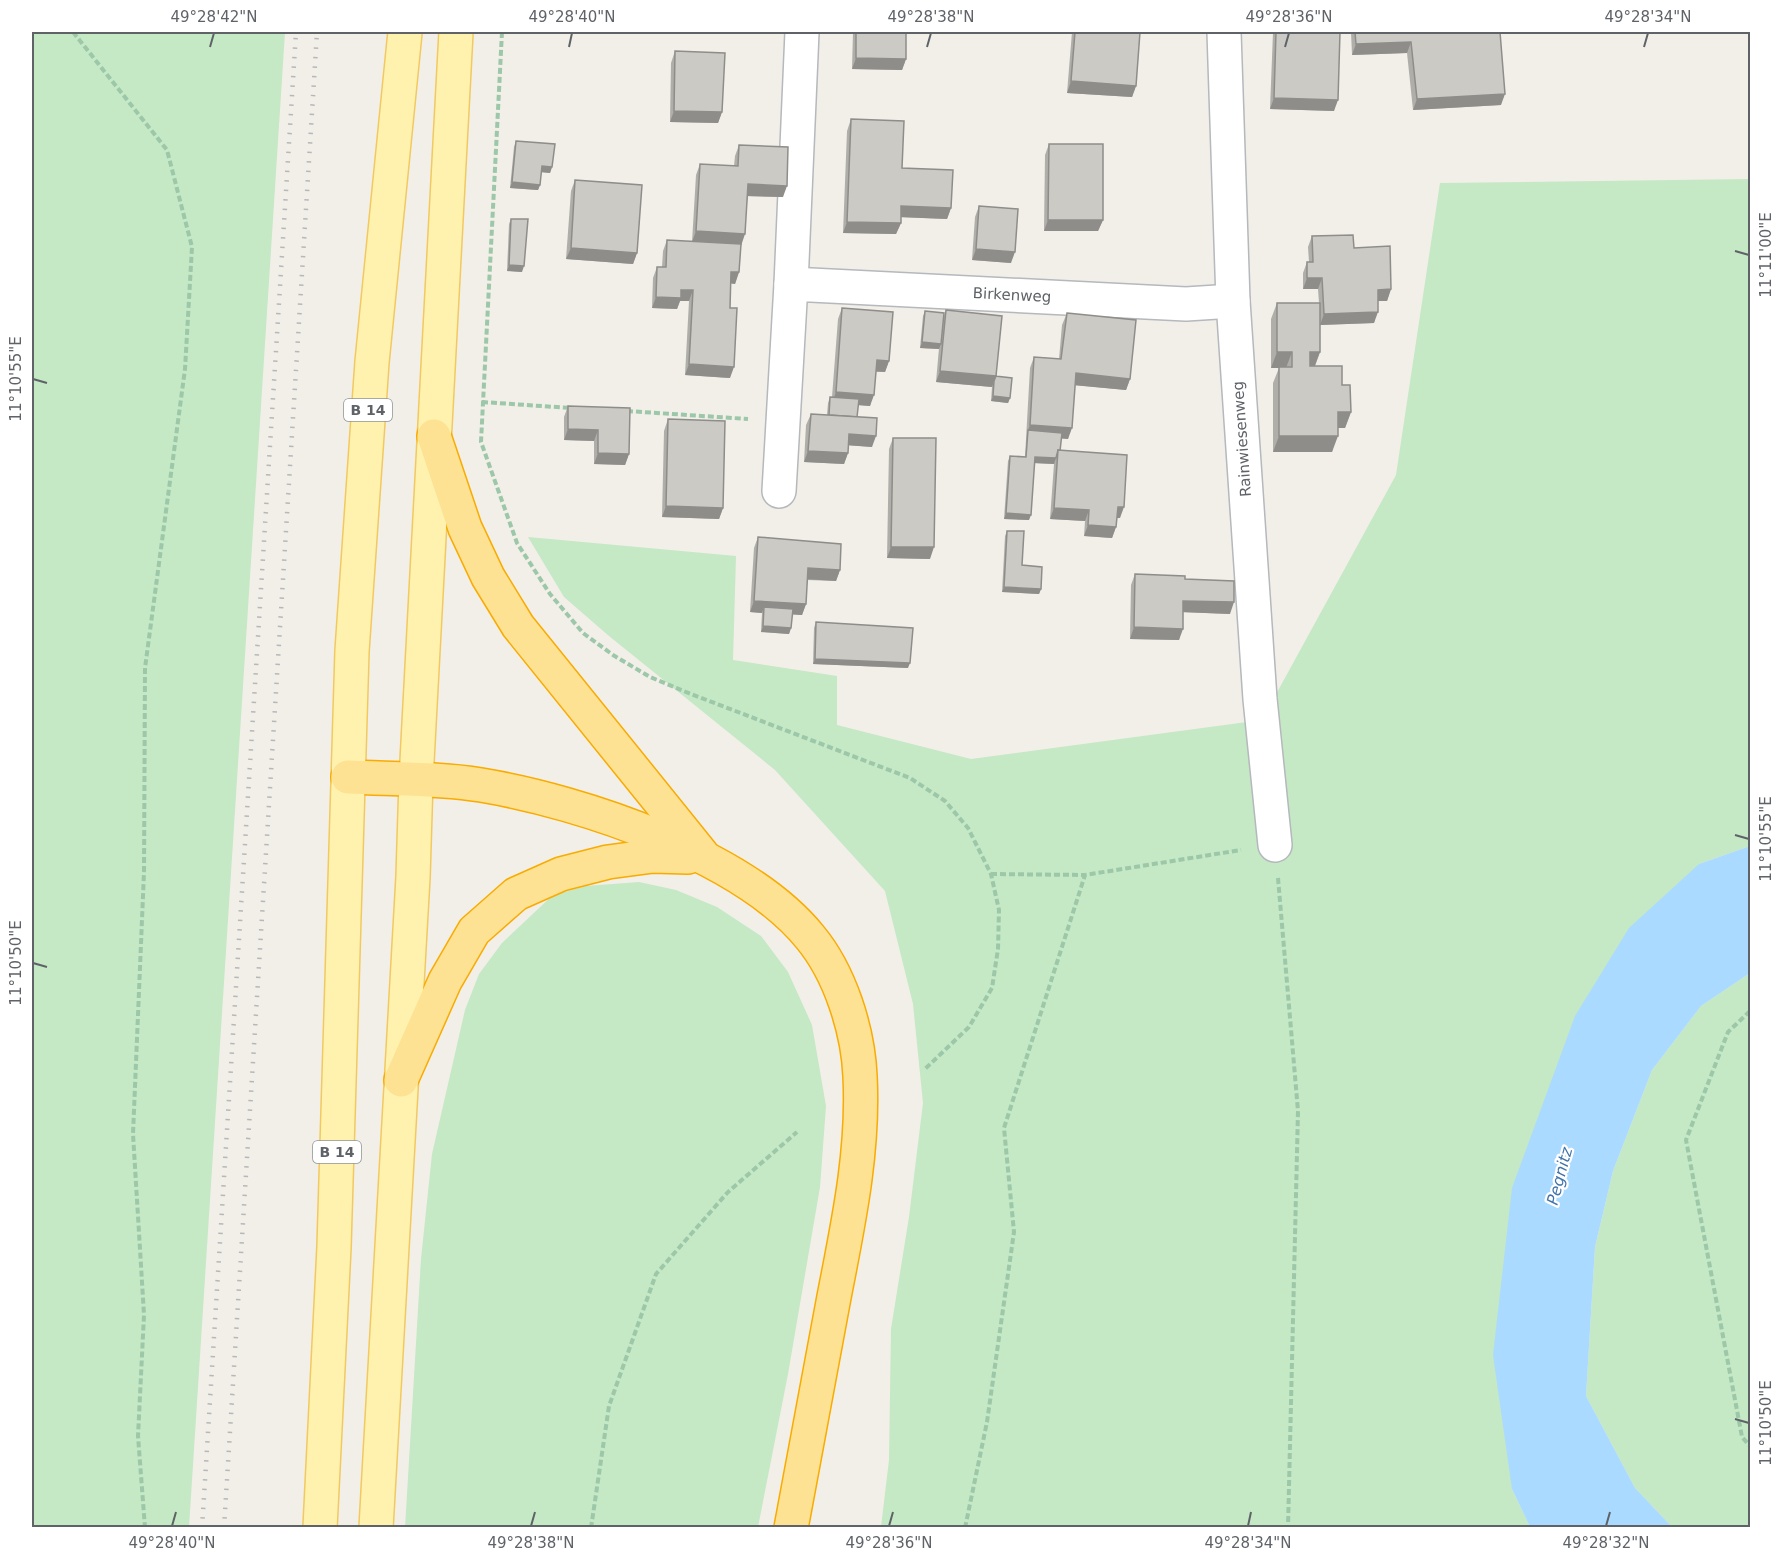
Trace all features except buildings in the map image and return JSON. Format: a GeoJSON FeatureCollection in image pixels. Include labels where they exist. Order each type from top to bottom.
{"type":"FeatureCollection","features":[{"type":"Feature","properties":{"kind":"highway"},"geometry":{"type":"LineString","coordinates":[[434,436],[465,528],[488,577],[518,626],[705,858]]}},
{"type":"Feature","properties":{"kind":"highway"},"geometry":{"type":"LineString","coordinates":[[348,777],[479,785],[537,796],[639,830],[705,858],[773,900],[810,938],[839,984],[852,1024],[860,1074],[860,1132],[852,1206],[791,1527]]}},
{"type":"Feature","properties":{"kind":"highway"},"geometry":{"type":"LineString","coordinates":[[401,1080],[445,981],[474,931],[516,894],[561,874],[608,862],[653,856],[705,858]]}},
{"type":"Feature","properties":{"kind":"main road","name":"B 14"},"geometry":{"type":"LineString","coordinates":[[320,1527],[334,1236],[352,651],[372,362],[405,32]]}},
{"type":"Feature","properties":{"kind":"main road"},"geometry":{"type":"LineString","coordinates":[[376,1527],[413,877],[416,780],[456,32]]}},
{"type":"Feature","properties":{"kind":"street"},"geometry":{"type":"LineString","coordinates":[[778,491],[791,284],[802,32]]}},
{"type":"Feature","properties":{"kind":"street","name":"Rainwiesenweg"},"geometry":{"type":"LineString","coordinates":[[1224,32],[1233,301],[1260,699],[1275,845]]}},
{"type":"Feature","properties":{"kind":"street","name":"Birkenweg"},"geometry":{"type":"LineString","coordinates":[[791,284],[1186,304],[1233,301]]}},
{"type":"Feature","properties":{"kind":"path"},"geometry":{"type":"LineString","coordinates":[[73,32],[167,150],[192,247],[185,369],[146,668],[144,872],[133,1134],[144,1315],[138,1436],[145,1527]]}},
{"type":"Feature","properties":{"kind":"path"},"geometry":{"type":"LineString","coordinates":[[502,32],[481,441],[517,543],[550,594],[583,633],[613,655],[650,677],[690,694],[910,778],[945,801],[968,828],[991,874],[999,910],[998,949],[992,988],[969,1027],[925,1070]]}},
{"type":"Feature","properties":{"kind":"path"},"geometry":{"type":"LineString","coordinates":[[482,402],[578,408]]}},
{"type":"Feature","properties":{"kind":"path"},"geometry":{"type":"LineString","coordinates":[[625,411],[783,421]]}},
{"type":"Feature","properties":{"kind":"path"},"geometry":{"type":"LineString","coordinates":[[991,874],[1085,875],[1275,845],[1298,1111],[1288,1527]]}},
{"type":"Feature","properties":{"kind":"path"},"geometry":{"type":"LineString","coordinates":[[965,1527],[987,1422],[1014,1232],[1004,1128],[1085,875]]}},
{"type":"Feature","properties":{"kind":"path"},"geometry":{"type":"LineString","coordinates":[[1750,1011],[1728,1032],[1686,1140],[1742,1437],[1750,1446]]}},
{"type":"Feature","properties":{"kind":"path"},"geometry":{"type":"LineString","coordinates":[[591,1527],[609,1406],[656,1274],[728,1192],[797,1132]]}},
{"type":"Feature","properties":{"kind":"green space"},"geometry":{"type":"Polygon","coordinates":[[[32,32],[285,32],[189,1527],[32,1527],[32,32]]]}},
{"type":"Feature","properties":{"kind":"green space"},"geometry":{"type":"Polygon","coordinates":[[[1750,179],[1750,846],[1699,864],[1512,1489],[1530,1527],[881,1527],[889,1460],[891,1329],[909,1217],[923,1103],[913,1004],[885,891],[775,770],[564,597],[528,537],[736,556],[733,660],[837,676],[837,725],[971,759],[1262,720],[1396,475],[1440,183],[1750,179]]]}},
{"type":"Feature","properties":{"kind":"green space"},"geometry":{"type":"Polygon","coordinates":[[[639,882],[676,890],[717,907],[761,936],[788,972],[812,1025],[826,1106],[820,1187],[788,1374],[758,1527],[405,1528],[421,1259],[432,1154],[465,1010],[479,974],[502,943],[553,895],[586,886],[639,882]]]}},
{"type":"Feature","properties":{"kind":"green space"},"geometry":{"type":"Polygon","coordinates":[[[1750,973],[1750,1527],[1672,1527],[1635,1488],[1586,1396],[1595,1247],[1613,1171],[1652,1070],[1701,1006],[1750,973]]]}},
{"type":"Feature","properties":{"kind":"water","name":"Pegnitz"},"geometry":{"type":"Polygon","coordinates":[[[1750,846],[1750,973],[1701,1006],[1652,1070],[1613,1171],[1595,1247],[1586,1396],[1635,1488],[1672,1527],[1530,1527],[1512,1489],[1493,1355],[1512,1188],[1575,1016],[1629,928],[1699,864],[1750,846]]]}},
{"type":"Feature","properties":{"kind":"railway"},"geometry":{"type":"LineString","coordinates":[[202,1528],[296,32]]}},
{"type":"Feature","properties":{"kind":"railway"},"geometry":{"type":"LineString","coordinates":[[224,1528],[317,32]]}}]}
